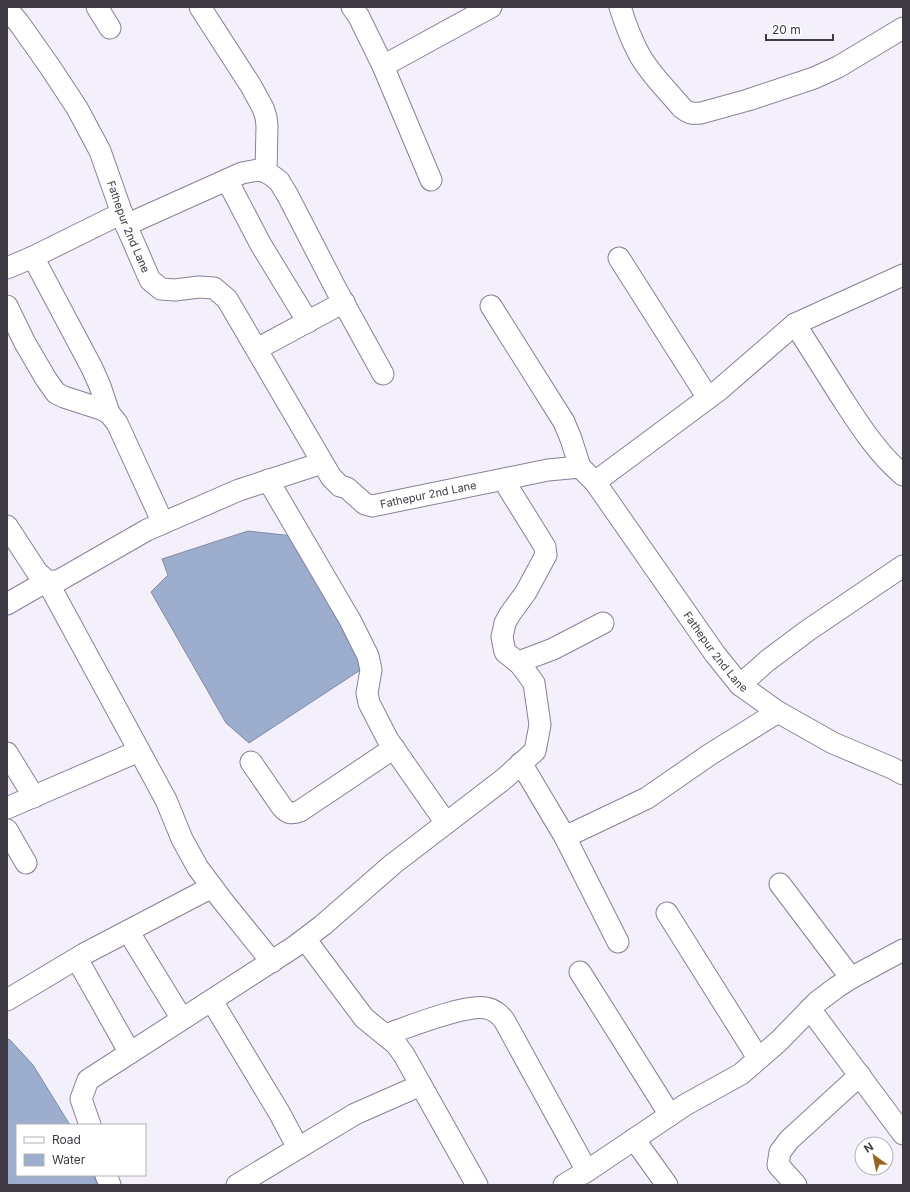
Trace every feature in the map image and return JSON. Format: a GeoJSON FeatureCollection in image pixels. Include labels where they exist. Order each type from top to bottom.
{"type":"FeatureCollection","features":[{"type":"Feature","properties":{"kind":"street"},"geometry":{"type":"LineString","coordinates":[[97,7],[110,28]]}},
{"type":"Feature","properties":{"kind":"street"},"geometry":{"type":"LineString","coordinates":[[200,7],[251,86],[263,108],[266,117],[266,172]]}},
{"type":"Feature","properties":{"kind":"street"},"geometry":{"type":"LineString","coordinates":[[352,7],[359,17],[384,66],[431,180]]}},
{"type":"Feature","properties":{"kind":"street"},"geometry":{"type":"LineString","coordinates":[[384,66],[491,7]]}},
{"type":"Feature","properties":{"kind":"street"},"geometry":{"type":"LineString","coordinates":[[620,7],[634,44],[643,61],[682,108],[693,114],[748,100],[814,78],[838,67],[903,28]]}},
{"type":"Feature","properties":{"kind":"street","name":"Fathepur 2nd Lane"},"geometry":{"type":"LineString","coordinates":[[7,9],[50,66],[77,108],[100,151],[124,219],[150,280],[161,288],[175,290],[200,287],[214,288],[227,299],[322,463],[331,477],[340,486],[347,488],[365,504],[372,506],[548,470],[580,467],[596,482],[715,654],[740,685],[778,712],[833,743],[903,774]]}},
{"type":"Feature","properties":{"kind":"street"},"geometry":{"type":"LineString","coordinates":[[7,268],[124,219],[242,173],[258,170],[266,172],[271,174],[279,181],[288,196],[383,374]]}},
{"type":"Feature","properties":{"kind":"street"},"geometry":{"type":"LineString","coordinates":[[227,180],[260,245],[308,322]]}},
{"type":"Feature","properties":{"kind":"street"},"geometry":{"type":"LineString","coordinates":[[33,257],[92,368],[110,413],[117,423],[163,523]]}},
{"type":"Feature","properties":{"kind":"street"},"geometry":{"type":"LineString","coordinates":[[619,258],[708,398]]}},
{"type":"Feature","properties":{"kind":"street"},"geometry":{"type":"LineString","coordinates":[[596,482],[719,390],[796,324],[903,275]]}},
{"type":"Feature","properties":{"kind":"street"},"geometry":{"type":"LineString","coordinates":[[257,349],[344,302]]}},
{"type":"Feature","properties":{"kind":"street"},"geometry":{"type":"LineString","coordinates":[[7,306],[25,343],[46,380],[56,393],[64,397],[101,408],[110,413]]}},
{"type":"Feature","properties":{"kind":"street"},"geometry":{"type":"LineString","coordinates":[[492,306],[564,422],[571,438],[580,467]]}},
{"type":"Feature","properties":{"kind":"street"},"geometry":{"type":"LineString","coordinates":[[796,324],[876,448],[893,467],[903,475]]}},
{"type":"Feature","properties":{"kind":"street"},"geometry":{"type":"LineString","coordinates":[[7,604],[47,581],[58,581],[147,530],[239,490],[322,463]]}},
{"type":"Feature","properties":{"kind":"street"},"geometry":{"type":"LineString","coordinates":[[90,1124],[81,1099],[88,1080],[212,1001],[305,939],[393,864],[505,778],[535,751],[540,725],[534,684],[520,664],[505,652],[502,637],[505,623],[526,592],[546,555],[545,547],[509,489],[505,479]]}},
{"type":"Feature","properties":{"kind":"street"},"geometry":{"type":"LineString","coordinates":[[268,480],[350,620],[368,656],[371,670],[367,693],[368,703],[388,740],[446,823]]}},
{"type":"Feature","properties":{"kind":"street"},"geometry":{"type":"LineString","coordinates":[[7,526],[37,572],[47,581],[166,800],[182,839],[198,868],[272,962]]}},
{"type":"Feature","properties":{"kind":"street"},"geometry":{"type":"LineString","coordinates":[[740,685],[767,661],[801,635],[901,572]]}},
{"type":"Feature","properties":{"kind":"street"},"geometry":{"type":"LineString","coordinates":[[520,664],[524,660],[553,649],[603,623]]}},
{"type":"Feature","properties":{"kind":"street"},"geometry":{"type":"LineString","coordinates":[[565,837],[647,798],[709,755],[778,712]]}},
{"type":"Feature","properties":{"kind":"street"},"geometry":{"type":"LineString","coordinates":[[251,762],[286,812],[293,814],[300,811],[394,748]]}},
{"type":"Feature","properties":{"kind":"street"},"geometry":{"type":"LineString","coordinates":[[7,808],[139,752]]}},
{"type":"Feature","properties":{"kind":"street"},"geometry":{"type":"LineString","coordinates":[[7,753],[34,797]]}},
{"type":"Feature","properties":{"kind":"street"},"geometry":{"type":"LineString","coordinates":[[521,763],[565,837],[618,942]]}},
{"type":"Feature","properties":{"kind":"street"},"geometry":{"type":"LineString","coordinates":[[7,830],[26,863]]}},
{"type":"Feature","properties":{"kind":"street"},"geometry":{"type":"LineString","coordinates":[[780,884],[851,978]]}},
{"type":"Feature","properties":{"kind":"street"},"geometry":{"type":"LineString","coordinates":[[7,1000],[76,959],[212,887]]}},
{"type":"Feature","properties":{"kind":"street"},"geometry":{"type":"LineString","coordinates":[[667,913],[758,1058]]}},
{"type":"Feature","properties":{"kind":"street"},"geometry":{"type":"LineString","coordinates":[[128,931],[182,1019]]}},
{"type":"Feature","properties":{"kind":"street"},"geometry":{"type":"LineString","coordinates":[[305,939],[364,1018],[396,1044],[404,1055],[477,1185]]}},
{"type":"Feature","properties":{"kind":"street"},"geometry":{"type":"LineString","coordinates":[[564,1185],[685,1105],[741,1074],[779,1041],[810,1009],[832,990],[903,950]]}},
{"type":"Feature","properties":{"kind":"street"},"geometry":{"type":"LineString","coordinates":[[76,959],[130,1053]]}},
{"type":"Feature","properties":{"kind":"street"},"geometry":{"type":"LineString","coordinates":[[580,972],[670,1115]]}},
{"type":"Feature","properties":{"kind":"street"},"geometry":{"type":"LineString","coordinates":[[212,1001],[280,1114],[298,1148]]}},
{"type":"Feature","properties":{"kind":"street"},"geometry":{"type":"LineString","coordinates":[[385,1035],[470,1008],[486,1008],[497,1012],[504,1020],[587,1171]]}},
{"type":"Feature","properties":{"kind":"street"},"geometry":{"type":"LineString","coordinates":[[810,1009],[903,1134]]}},
{"type":"Feature","properties":{"kind":"street"},"geometry":{"type":"LineString","coordinates":[[796,1185],[778,1165],[780,1152],[788,1140],[860,1076]]}},
{"type":"Feature","properties":{"kind":"street"},"geometry":{"type":"LineString","coordinates":[[237,1185],[355,1114],[421,1085]]}},
{"type":"Feature","properties":{"kind":"street"},"geometry":{"type":"LineString","coordinates":[[634,1139],[667,1185]]}},
{"type":"Feature","properties":{"kind":"water"},"geometry":{"type":"Polygon","coordinates":[[[248,531],[293,536],[368,665],[249,743],[226,723],[151,592],[168,575],[162,559],[248,531]]]}},
{"type":"Feature","properties":{"kind":"water"},"geometry":{"type":"Polygon","coordinates":[[[9,1039],[33,1065],[69,1124],[16,1124],[16,1176],[94,1176],[98,1185],[7,1185],[7,1040],[9,1039]]]}}]}
